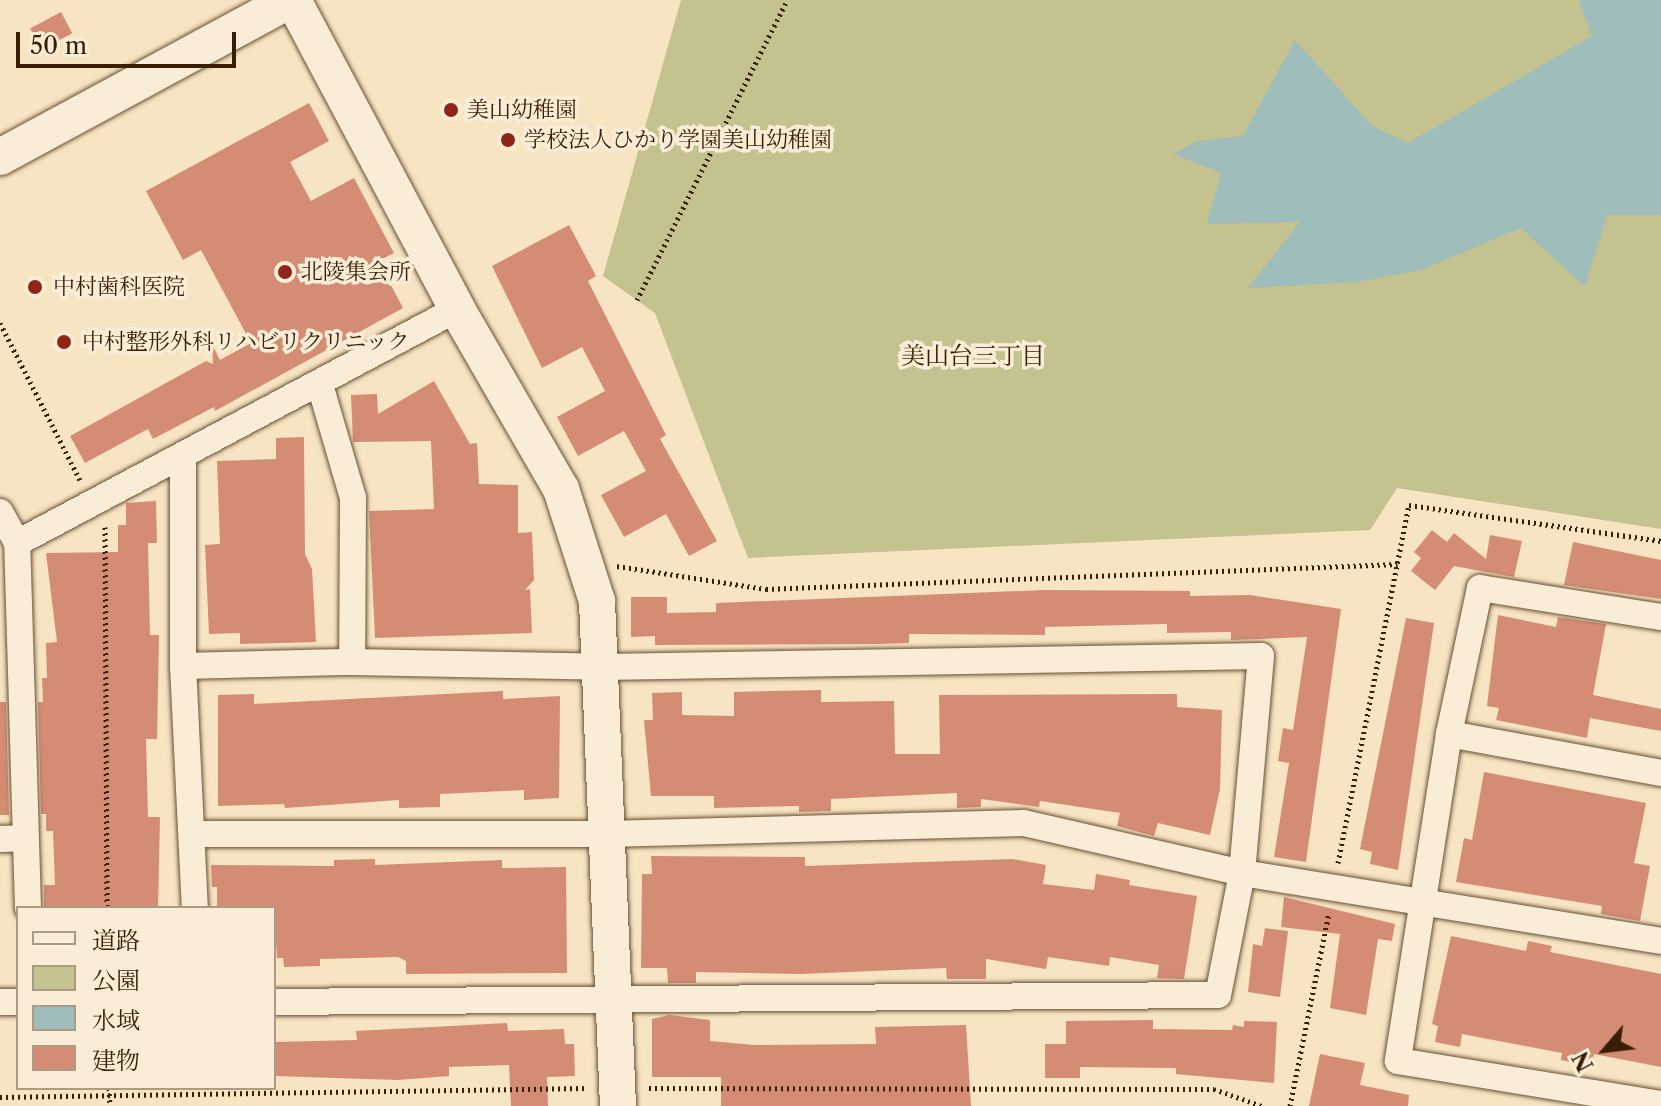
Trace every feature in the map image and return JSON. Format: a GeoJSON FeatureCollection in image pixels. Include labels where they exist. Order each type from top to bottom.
{"type":"FeatureCollection","features":[{"type":"Feature","properties":{"kind":"street"},"geometry":{"type":"LineString","coordinates":[[0,157],[291,0],[457,309],[561,489],[597,601],[618,1097]]}},
{"type":"Feature","properties":{"kind":"street"},"geometry":{"type":"LineString","coordinates":[[17,543],[98,498],[320,385],[457,309]]}},
{"type":"Feature","properties":{"kind":"street"},"geometry":{"type":"LineString","coordinates":[[320,385],[353,498],[352,662]]}},
{"type":"Feature","properties":{"kind":"street"},"geometry":{"type":"LineString","coordinates":[[183,455],[183,666],[195,834],[195,906]]}},
{"type":"Feature","properties":{"kind":"street"},"geometry":{"type":"LineString","coordinates":[[0,512],[17,543],[11,669],[12,838],[28,906]]}},
{"type":"Feature","properties":{"kind":"street"},"geometry":{"type":"LineString","coordinates":[[1661,617],[1480,588],[1449,734],[1398,1061],[1661,1104]]}},
{"type":"Feature","properties":{"kind":"street"},"geometry":{"type":"LineString","coordinates":[[183,666],[352,662],[602,667],[1261,656],[1242,873],[1218,995],[276,1002]]}},
{"type":"Feature","properties":{"kind":"street"},"geometry":{"type":"LineString","coordinates":[[1449,734],[1661,773]]}},
{"type":"Feature","properties":{"kind":"street"},"geometry":{"type":"LineString","coordinates":[[195,834],[605,834],[1024,823],[1242,873],[1661,941]]}},
{"type":"Feature","properties":{"kind":"path"},"geometry":{"type":"LineString","coordinates":[[637,300],[787,0]]}},
{"type":"Feature","properties":{"kind":"path"},"geometry":{"type":"LineString","coordinates":[[0,323],[98,498],[107,906]]}},
{"type":"Feature","properties":{"kind":"path"},"geometry":{"type":"LineString","coordinates":[[1290,1106],[1409,505],[1661,541]]}},
{"type":"Feature","properties":{"kind":"path"},"geometry":{"type":"LineString","coordinates":[[584,560],[766,589],[1398,564]]}},
{"type":"Feature","properties":{"kind":"path"},"geometry":{"type":"LineString","coordinates":[[0,1097],[110,1092],[618,1097],[1214,1089],[1262,1106]]}},
{"type":"Feature","properties":{"kind":"path"},"geometry":{"type":"LineString","coordinates":[[110,1092],[110,1106]]}},
{"type":"Feature","properties":{"kind":"green space"},"geometry":{"type":"Polygon","coordinates":[[[681,0],[1661,0],[1661,529],[1397,488],[1370,530],[748,558],[655,313],[603,276],[681,0]]]}},
{"type":"Feature","properties":{"kind":"water"},"geometry":{"type":"Polygon","coordinates":[[[1579,0],[1661,0],[1661,215],[1607,215],[1585,287],[1521,228],[1421,270],[1357,282],[1248,288],[1300,222],[1207,224],[1221,173],[1173,154],[1197,141],[1243,136],[1295,40],[1372,126],[1408,143],[1592,36],[1579,0]]]}},
{"type":"Feature","properties":{"kind":"building"},"geometry":{"type":"Polygon","coordinates":[[[61,12],[72,33],[41,50],[30,28],[61,12]]]}},
{"type":"Feature","properties":{"kind":"building"},"geometry":{"type":"Polygon","coordinates":[[[309,103],[329,141],[290,162],[311,201],[354,178],[394,253],[378,261],[403,308],[215,411],[214,407],[153,439],[148,429],[85,463],[70,436],[206,361],[213,364],[212,344],[220,360],[251,343],[201,250],[183,260],[146,191],[309,103]]]}},
{"type":"Feature","properties":{"kind":"building"},"geometry":{"type":"Polygon","coordinates":[[[569,225],[596,276],[588,281],[666,435],[660,439],[717,541],[689,556],[666,514],[624,537],[601,495],[646,471],[624,431],[578,456],[557,417],[605,391],[582,347],[542,368],[492,266],[569,225]]]}},
{"type":"Feature","properties":{"kind":"building"},"geometry":{"type":"Polygon","coordinates":[[[434,381],[470,444],[477,443],[479,484],[518,485],[518,533],[532,532],[534,580],[525,590],[530,589],[532,633],[375,638],[369,511],[434,509],[431,441],[353,442],[351,395],[377,394],[378,414],[434,381]]]}},
{"type":"Feature","properties":{"kind":"building"},"geometry":{"type":"Polygon","coordinates":[[[304,437],[305,554],[312,569],[316,642],[240,644],[240,633],[209,634],[205,545],[220,544],[217,461],[276,459],[276,438],[304,437]]]}},
{"type":"Feature","properties":{"kind":"building"},"geometry":{"type":"Polygon","coordinates":[[[156,501],[157,543],[148,543],[150,635],[159,635],[157,739],[146,739],[148,817],[160,817],[158,906],[44,906],[44,885],[55,885],[53,831],[46,831],[46,814],[41,814],[38,702],[43,702],[42,678],[47,678],[46,643],[57,642],[46,553],[118,552],[118,525],[126,525],[126,503],[156,501]]]}},
{"type":"Feature","properties":{"kind":"building"},"geometry":{"type":"Polygon","coordinates":[[[1432,530],[1447,542],[1454,533],[1486,559],[1490,535],[1522,541],[1514,577],[1454,566],[1435,590],[1411,571],[1421,558],[1414,552],[1432,530]]]}},
{"type":"Feature","properties":{"kind":"building"},"geometry":{"type":"Polygon","coordinates":[[[1573,542],[1661,560],[1661,599],[1564,585],[1573,542]]]}},
{"type":"Feature","properties":{"kind":"building"},"geometry":{"type":"Polygon","coordinates":[[[1045,590],[1190,591],[1190,596],[1250,595],[1341,609],[1306,862],[1274,857],[1289,763],[1278,761],[1283,728],[1293,730],[1307,637],[1231,640],[1231,632],[1167,633],[1167,624],[1045,627],[1045,635],[909,634],[909,643],[878,644],[655,645],[655,636],[631,637],[631,597],[667,597],[667,613],[716,612],[716,603],[1045,590]]]}},
{"type":"Feature","properties":{"kind":"building"},"geometry":{"type":"Polygon","coordinates":[[[1498,615],[1556,627],[1558,617],[1606,624],[1593,695],[1661,709],[1661,731],[1590,718],[1587,738],[1496,720],[1499,708],[1487,706],[1498,615]]]}},
{"type":"Feature","properties":{"kind":"building"},"geometry":{"type":"Polygon","coordinates":[[[1406,618],[1434,623],[1398,870],[1370,864],[1372,852],[1360,849],[1406,618]]]}},
{"type":"Feature","properties":{"kind":"building"},"geometry":{"type":"Polygon","coordinates":[[[821,690],[821,702],[894,701],[895,754],[940,754],[939,695],[1177,694],[1177,707],[1222,710],[1220,789],[1210,835],[1158,823],[1154,836],[1117,826],[1120,813],[1040,801],[1039,807],[981,799],[981,807],[957,808],[957,793],[831,799],[831,811],[799,812],[799,806],[714,808],[714,796],[651,796],[644,720],[653,720],[652,693],[682,692],[682,715],[734,716],[734,692],[821,690]]]}},
{"type":"Feature","properties":{"kind":"building"},"geometry":{"type":"Polygon","coordinates":[[[503,691],[503,699],[560,696],[559,798],[524,800],[524,790],[440,794],[440,807],[399,808],[399,800],[285,808],[284,804],[218,806],[218,695],[254,694],[254,704],[503,691]]]}},
{"type":"Feature","properties":{"kind":"building"},"geometry":{"type":"Polygon","coordinates":[[[0,702],[6,702],[9,815],[0,815],[0,702]]]}},
{"type":"Feature","properties":{"kind":"building"},"geometry":{"type":"Polygon","coordinates":[[[1484,772],[1646,803],[1634,863],[1650,866],[1640,921],[1601,914],[1602,906],[1456,882],[1464,838],[1472,840],[1484,772]]]}},
{"type":"Feature","properties":{"kind":"building"},"geometry":{"type":"Polygon","coordinates":[[[651,856],[805,857],[805,866],[1013,859],[1046,865],[1043,884],[1094,890],[1096,874],[1130,880],[1129,885],[1197,896],[1184,979],[1157,978],[1159,965],[1110,957],[1109,966],[1048,957],[1046,969],[986,959],[986,979],[947,979],[946,968],[801,974],[696,972],[696,983],[668,983],[667,968],[641,968],[642,874],[652,874],[651,856]]]}},
{"type":"Feature","properties":{"kind":"building"},"geometry":{"type":"Polygon","coordinates":[[[375,859],[375,865],[502,860],[502,868],[566,867],[567,973],[406,974],[406,961],[398,957],[320,959],[320,966],[284,967],[283,958],[277,958],[276,906],[217,906],[217,887],[212,887],[211,865],[334,866],[334,860],[375,859]]]}},
{"type":"Feature","properties":{"kind":"building"},"geometry":{"type":"Polygon","coordinates":[[[1284,897],[1395,924],[1392,941],[1378,939],[1366,1015],[1330,1008],[1340,934],[1281,927],[1284,897]]]}},
{"type":"Feature","properties":{"kind":"building"},"geometry":{"type":"Polygon","coordinates":[[[1265,928],[1288,931],[1280,997],[1248,992],[1253,944],[1262,946],[1265,928]]]}},
{"type":"Feature","properties":{"kind":"building"},"geometry":{"type":"Polygon","coordinates":[[[1451,936],[1526,951],[1528,941],[1552,946],[1550,952],[1661,974],[1661,1067],[1594,1054],[1592,1066],[1561,1060],[1562,1053],[1462,1034],[1460,1047],[1435,1042],[1438,1026],[1432,1024],[1451,936]]]}},
{"type":"Feature","properties":{"kind":"building"},"geometry":{"type":"Polygon","coordinates":[[[669,1015],[710,1020],[710,1041],[755,1045],[876,1044],[875,1027],[966,1025],[971,1106],[721,1106],[721,1077],[652,1077],[652,1019],[669,1015]]]}},
{"type":"Feature","properties":{"kind":"building"},"geometry":{"type":"Polygon","coordinates":[[[1153,1020],[1153,1029],[1232,1030],[1233,1025],[1244,1027],[1244,1021],[1277,1022],[1274,1083],[1176,1074],[1176,1068],[1080,1067],[1080,1078],[1045,1078],[1045,1044],[1066,1044],[1066,1021],[1153,1020]]]}},
{"type":"Feature","properties":{"kind":"building"},"geometry":{"type":"Polygon","coordinates":[[[507,1023],[508,1031],[564,1029],[565,1044],[574,1044],[575,1076],[547,1077],[548,1106],[511,1106],[509,1065],[449,1067],[449,1076],[397,1080],[276,1076],[276,1042],[357,1040],[356,1031],[507,1023]]]}},
{"type":"Feature","properties":{"kind":"building"},"geometry":{"type":"Polygon","coordinates":[[[1320,1054],[1365,1063],[1360,1085],[1409,1095],[1408,1106],[1309,1106],[1320,1054]]]}},
{"type":"Feature","properties":{"kind":"place","name":"美山幼稚園"},"geometry":{"type":"Point","coordinates":[451,110]}},
{"type":"Feature","properties":{"kind":"place","name":"学校法人ひかり学園美山幼稚園"},"geometry":{"type":"Point","coordinates":[508,140]}},
{"type":"Feature","properties":{"kind":"place","name":"北陵集会所"},"geometry":{"type":"Point","coordinates":[285,272]}},
{"type":"Feature","properties":{"kind":"place","name":"中村歯科医院"},"geometry":{"type":"Point","coordinates":[35,287]}},
{"type":"Feature","properties":{"kind":"place","name":"中村整形外科リハビリクリニック"},"geometry":{"type":"Point","coordinates":[64,342]}},
{"type":"Feature","properties":{"kind":"district","name":"美山台三丁目"},"geometry":{"type":"Point","coordinates":[973,356]}}]}
